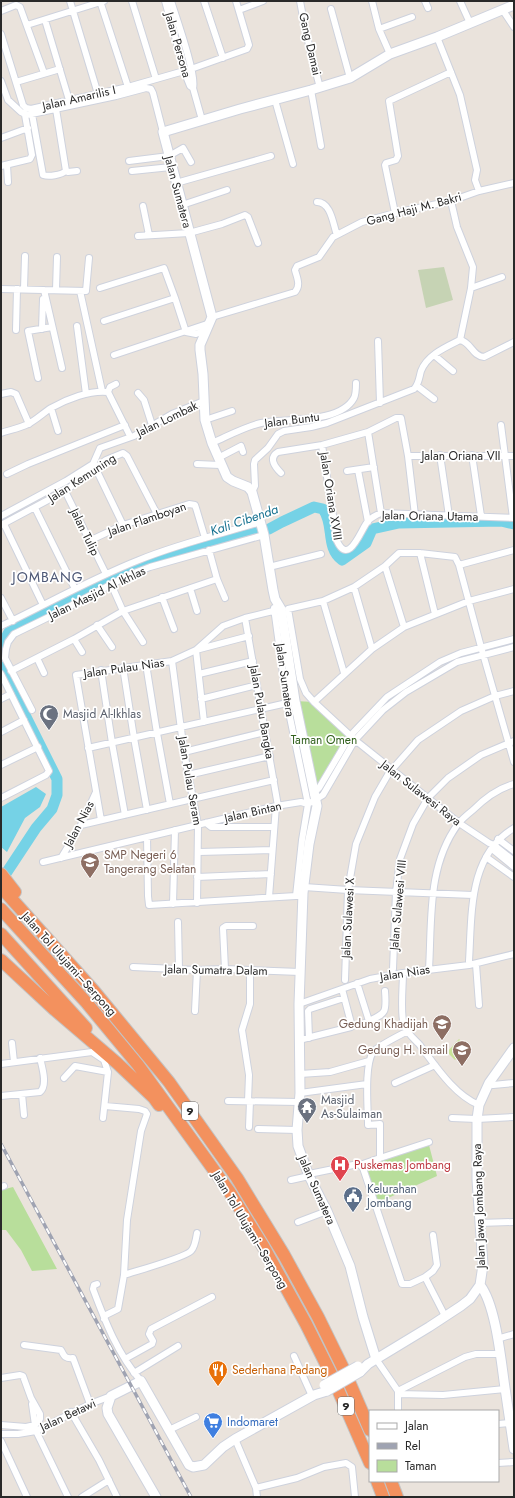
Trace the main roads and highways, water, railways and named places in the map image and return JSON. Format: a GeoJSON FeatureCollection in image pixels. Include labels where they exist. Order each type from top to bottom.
{"type":"FeatureCollection","features":[{"type":"Feature","properties":{"kind":"highway"},"geometry":{"type":"LineString","coordinates":[[1,874],[18,901]]}},
{"type":"Feature","properties":{"kind":"highway","name":"Jalan Tol Ulujami–Serpong"},"geometry":{"type":"LineString","coordinates":[[1,887],[18,901],[169,1082],[237,1178],[284,1255],[318,1317],[344,1370],[369,1428]]}},
{"type":"Feature","properties":{"kind":"highway","name":"Jalan Tol Ulujami–Serpong"},"geometry":{"type":"LineString","coordinates":[[1,909],[86,1002],[138,1064],[229,1191],[263,1246],[288,1294],[306,1324],[332,1376],[369,1461]]}},
{"type":"Feature","properties":{"kind":"highway"},"geometry":{"type":"LineString","coordinates":[[5,939],[117,1063],[158,1104],[193,1152],[288,1294]]}},
{"type":"Feature","properties":{"kind":"highway"},"geometry":{"type":"LineString","coordinates":[[1,960],[55,1010],[117,1063]]}},
{"type":"Feature","properties":{"kind":"highway"},"geometry":{"type":"LineString","coordinates":[[377,1482],[383,1497]]}},
{"type":"Feature","properties":{"kind":"highway"},"geometry":{"type":"LineString","coordinates":[[391,1482],[397,1497]]}},
{"type":"Feature","properties":{"kind":"water"},"geometry":{"type":"Polygon","coordinates":[[[36,787],[46,794],[40,807],[25,818],[7,852],[1,847],[1,807],[36,787]]]}},
{"type":"Feature","properties":{"kind":"waterway","name":"Kali Cibenda"},"geometry":{"type":"LineString","coordinates":[[1,647],[9,632],[136,568],[269,529],[314,507],[323,509],[327,515],[334,549],[342,560],[366,543],[372,529],[399,523],[501,521],[514,524]]}},
{"type":"Feature","properties":{"kind":"waterway","name":"Kali Cibenda"},"geometry":{"type":"LineString","coordinates":[[1,667],[57,779],[57,795],[52,809],[36,828],[1,881]]}},
{"type":"Feature","properties":{"kind":"railway"},"geometry":{"type":"LineString","coordinates":[[1,1144],[191,1497]]}},
{"type":"Feature","properties":{"kind":"place","name":"Masjid Al-Ikhlas"},"geometry":{"type":"Point","coordinates":[49,731]}},
{"type":"Feature","properties":{"kind":"place","name":"SMP Negeri 6 Tangerang Selatan"},"geometry":{"type":"Point","coordinates":[90,879]}},
{"type":"Feature","properties":{"kind":"place","name":"Gedung Khadijah"},"geometry":{"type":"Point","coordinates":[442,1041]}},
{"type":"Feature","properties":{"kind":"place","name":"Gedung H. Ismail"},"geometry":{"type":"Point","coordinates":[462,1067]}},
{"type":"Feature","properties":{"kind":"place","name":"Masjid As-Sulaiman"},"geometry":{"type":"Point","coordinates":[307,1124]}},
{"type":"Feature","properties":{"kind":"place","name":"Puskemas Jombang"},"geometry":{"type":"Point","coordinates":[340,1182]}},
{"type":"Feature","properties":{"kind":"place","name":"Kelurahan Jombang"},"geometry":{"type":"Point","coordinates":[353,1213]}},
{"type":"Feature","properties":{"kind":"place","name":"Sederhana Padang"},"geometry":{"type":"Point","coordinates":[218,1387]}},
{"type":"Feature","properties":{"kind":"place","name":"Indomaret"},"geometry":{"type":"Point","coordinates":[213,1439]}},
{"type":"Feature","properties":{"kind":"district","name":"JOMBANG"},"geometry":{"type":"Point","coordinates":[48,577]}},
{"type":"Feature","properties":{"kind":"park label","name":"Taman Omen"},"geometry":{"type":"Point","coordinates":[324,740]}}]}
